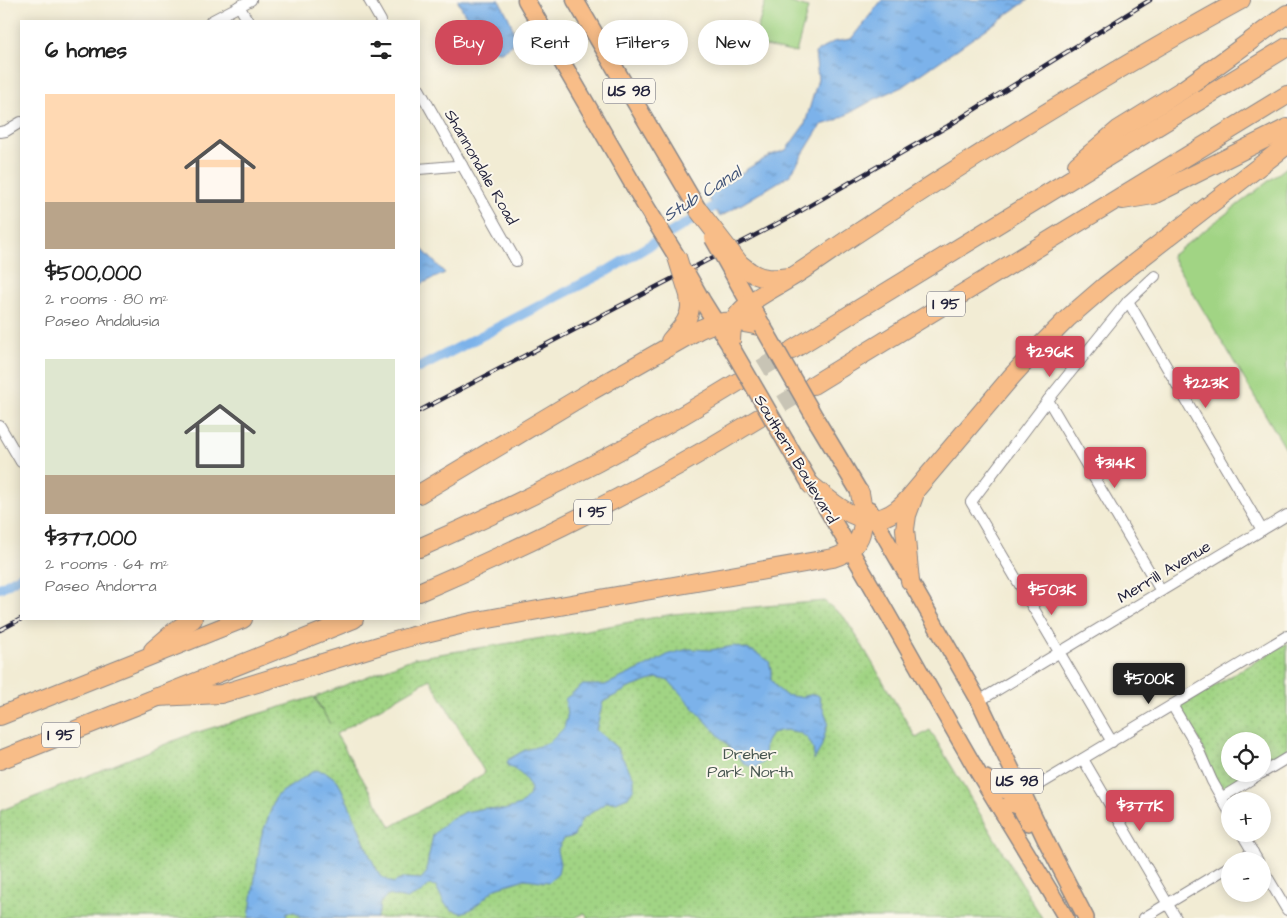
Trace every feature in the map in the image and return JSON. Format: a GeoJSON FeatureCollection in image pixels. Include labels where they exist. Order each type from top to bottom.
{"type":"FeatureCollection","features":[{"type":"Feature","properties":{"kind":"highway","name":"US 98"},"geometry":{"type":"LineString","coordinates":[[526,0],[677,257]]}},
{"type":"Feature","properties":{"kind":"highway","name":"US 98"},"geometry":{"type":"LineString","coordinates":[[575,0],[699,211]]}},
{"type":"Feature","properties":{"kind":"highway"},"geometry":{"type":"LineString","coordinates":[[731,347],[734,321],[741,310],[750,303],[1030,122],[1122,66],[1241,0]]}},
{"type":"Feature","properties":{"kind":"highway"},"geometry":{"type":"LineString","coordinates":[[1034,201],[1118,130],[1184,89],[1287,14]]}},
{"type":"Feature","properties":{"kind":"highway","name":"I 95"},"geometry":{"type":"LineString","coordinates":[[792,350],[1287,47]]}},
{"type":"Feature","properties":{"kind":"highway","name":"I 95"},"geometry":{"type":"LineString","coordinates":[[813,385],[1287,95]]}},
{"type":"Feature","properties":{"kind":"highway"},"geometry":{"type":"LineString","coordinates":[[1115,201],[1153,195],[1287,128]]}},
{"type":"Feature","properties":{"kind":"highway"},"geometry":{"type":"LineString","coordinates":[[811,484],[851,515],[869,519],[888,515],[896,511],[905,504],[1012,376],[1068,318],[1118,276],[1287,146]]}},
{"type":"Feature","properties":{"kind":"highway"},"geometry":{"type":"LineString","coordinates":[[157,697],[221,694],[370,648],[441,630],[553,607],[828,559],[841,555],[851,549],[869,519],[860,493],[762,327],[750,303],[740,264],[699,211]]}},
{"type":"Feature","properties":{"kind":"highway"},"geometry":{"type":"LineString","coordinates":[[660,352],[683,325],[695,302],[689,296],[677,257]]}},
{"type":"Feature","properties":{"kind":"highway"},"geometry":{"type":"LineString","coordinates":[[743,275],[772,279],[792,277]]}},
{"type":"Feature","properties":{"kind":"highway","name":"Southern Boulevard"},"geometry":{"type":"LineString","coordinates":[[695,302],[716,322],[811,484]]}},
{"type":"Feature","properties":{"kind":"highway"},"geometry":{"type":"LineString","coordinates":[[420,493],[700,329],[716,322],[734,321],[762,327]]}},
{"type":"Feature","properties":{"kind":"highway","name":"I 95"},"geometry":{"type":"LineString","coordinates":[[420,548],[484,520],[571,477],[658,430],[738,382]]}},
{"type":"Feature","properties":{"kind":"highway","name":"I 95"},"geometry":{"type":"LineString","coordinates":[[420,592],[577,520],[663,474],[759,418]]}},
{"type":"Feature","properties":{"kind":"highway"},"geometry":{"type":"LineString","coordinates":[[910,581],[905,529],[907,516],[916,491]]}},
{"type":"Feature","properties":{"kind":"highway"},"geometry":{"type":"LineString","coordinates":[[141,660],[192,620]]}},
{"type":"Feature","properties":{"kind":"highway","name":"I 95"},"geometry":{"type":"LineString","coordinates":[[0,716],[241,620]]}},
{"type":"Feature","properties":{"kind":"highway","name":"I 95"},"geometry":{"type":"LineString","coordinates":[[0,760],[351,620]]}},
{"type":"Feature","properties":{"kind":"main road","name":"Southern Boulevard"},"geometry":{"type":"LineString","coordinates":[[811,484],[851,549],[869,584],[978,771],[1066,915]]}},
{"type":"Feature","properties":{"kind":"main road","name":"US 98"},"geometry":{"type":"LineString","coordinates":[[869,519],[910,581],[979,701],[1045,839],[1086,918]]}},
{"type":"Feature","properties":{"kind":"main road"},"geometry":{"type":"LineString","coordinates":[[978,771],[996,786],[1010,793],[1024,794]]}},
{"type":"Feature","properties":{"kind":"main road"},"geometry":{"type":"LineString","coordinates":[[1001,808],[1011,804],[1020,807],[1033,831],[1045,839]]}},
{"type":"Feature","properties":{"kind":"street"},"geometry":{"type":"LineString","coordinates":[[213,20],[251,0]]}},
{"type":"Feature","properties":{"kind":"street"},"geometry":{"type":"LineString","coordinates":[[369,0],[380,20]]}},
{"type":"Feature","properties":{"kind":"street"},"geometry":{"type":"LineString","coordinates":[[239,6],[247,20]]}},
{"type":"Feature","properties":{"kind":"street","name":"Shannondale Road"},"geometry":{"type":"LineString","coordinates":[[420,90],[516,261]]}},
{"type":"Feature","properties":{"kind":"street"},"geometry":{"type":"LineString","coordinates":[[0,132],[6,131],[20,123]]}},
{"type":"Feature","properties":{"kind":"street"},"geometry":{"type":"LineString","coordinates":[[420,169],[462,165]]}},
{"type":"Feature","properties":{"kind":"street"},"geometry":{"type":"LineString","coordinates":[[1112,742],[971,502],[1048,400],[1128,301],[1155,276]]}},
{"type":"Feature","properties":{"kind":"street"},"geometry":{"type":"LineString","coordinates":[[1128,301],[1262,530]]}},
{"type":"Feature","properties":{"kind":"street"},"geometry":{"type":"LineString","coordinates":[[1048,400],[1161,592]]}},
{"type":"Feature","properties":{"kind":"street"},"geometry":{"type":"LineString","coordinates":[[0,426],[20,460]]}},
{"type":"Feature","properties":{"kind":"street","name":"Merrill Avenue"},"geometry":{"type":"LineString","coordinates":[[979,701],[1287,515]]}},
{"type":"Feature","properties":{"kind":"street"},"geometry":{"type":"LineString","coordinates":[[1024,794],[1287,636]]}},
{"type":"Feature","properties":{"kind":"street"},"geometry":{"type":"LineString","coordinates":[[1172,705],[1197,747],[1221,798]]}},
{"type":"Feature","properties":{"kind":"street"},"geometry":{"type":"LineString","coordinates":[[1271,768],[1287,758]]}},
{"type":"Feature","properties":{"kind":"street"},"geometry":{"type":"LineString","coordinates":[[1083,759],[1176,918]]}},
{"type":"Feature","properties":{"kind":"street"},"geometry":{"type":"LineString","coordinates":[[1231,792],[1247,782]]}},
{"type":"Feature","properties":{"kind":"street"},"geometry":{"type":"LineString","coordinates":[[1144,918],[1221,872]]}},
{"type":"Feature","properties":{"kind":"street"},"geometry":{"type":"LineString","coordinates":[[1271,883],[1287,910]]}},
{"type":"Feature","properties":{"kind":"green space"},"geometry":{"type":"Polygon","coordinates":[[[766,0],[782,0],[808,8],[796,53],[769,47],[769,20],[760,20],[766,0]]]}},
{"type":"Feature","properties":{"kind":"green space"},"geometry":{"type":"Polygon","coordinates":[[[1287,167],[1287,451],[1171,256],[1287,167]]]}},
{"type":"Feature","properties":{"kind":"green space","name":"Dreher Park North"},"geometry":{"type":"Polygon","coordinates":[[[824,601],[844,617],[916,738],[930,730],[1042,918],[588,918],[585,913],[575,918],[0,918],[0,811],[188,735],[314,697],[330,724],[315,697],[414,658],[555,636],[673,614],[824,601]],[[430,679],[336,734],[391,827],[485,773],[430,679]]]}},
{"type":"Feature","properties":{"kind":"green space"},"geometry":{"type":"Polygon","coordinates":[[[1287,643],[1287,751],[1271,761],[1271,732],[1221,732],[1221,782],[1235,782],[1227,787],[1218,783],[1215,778],[1199,739],[1182,709],[1182,705],[1287,643]]]}},
{"type":"Feature","properties":{"kind":"water"},"geometry":{"type":"Polygon","coordinates":[[[457,0],[499,0],[513,29],[511,45],[503,51],[503,20],[468,20],[457,0]]]}},
{"type":"Feature","properties":{"kind":"water"},"geometry":{"type":"Polygon","coordinates":[[[882,0],[1028,0],[904,86],[875,99],[835,121],[821,125],[790,175],[720,217],[707,196],[771,155],[786,150],[805,124],[818,79],[815,53],[833,42],[851,39],[882,0]]]}},
{"type":"Feature","properties":{"kind":"water"},"geometry":{"type":"Polygon","coordinates":[[[420,247],[445,273],[420,285],[420,247]]]}},
{"type":"Feature","properties":{"kind":"water"},"geometry":{"type":"Polygon","coordinates":[[[734,646],[753,651],[769,661],[771,679],[785,695],[799,697],[815,694],[819,696],[828,722],[821,748],[814,760],[813,748],[807,738],[797,732],[785,730],[774,733],[769,737],[765,746],[763,762],[754,768],[745,764],[669,681],[657,678],[629,688],[603,702],[596,730],[616,747],[634,778],[634,788],[628,797],[616,802],[607,802],[582,819],[574,836],[563,839],[557,851],[560,863],[558,874],[549,882],[525,879],[496,888],[472,909],[461,913],[452,910],[444,903],[436,886],[429,885],[422,892],[407,899],[387,895],[380,903],[376,918],[303,918],[295,912],[287,912],[286,918],[249,918],[261,837],[276,796],[315,770],[326,772],[338,781],[380,876],[393,883],[404,878],[421,879],[427,872],[433,835],[450,819],[465,812],[485,808],[504,810],[520,805],[529,796],[531,789],[526,780],[508,766],[507,762],[525,750],[550,742],[564,728],[567,717],[565,699],[583,685],[605,685],[669,654],[689,649],[711,650],[734,646]]]}},
{"type":"Feature","properties":{"kind":"waterway","name":"Stub Canal"},"geometry":{"type":"LineString","coordinates":[[420,367],[607,271],[725,200]]}},
{"type":"Feature","properties":{"kind":"waterway","name":"Stub Canal"},"geometry":{"type":"LineString","coordinates":[[0,588],[20,577]]}},
{"type":"Feature","properties":{"kind":"tunnel"},"geometry":{"type":"LineString","coordinates":[[738,382],[792,350]]}},
{"type":"Feature","properties":{"kind":"tunnel"},"geometry":{"type":"LineString","coordinates":[[759,418],[813,385]]}},
{"type":"Feature","properties":{"kind":"railway"},"geometry":{"type":"LineString","coordinates":[[420,410],[790,217],[948,126],[1150,0]]}},
{"type":"Feature","properties":{"kind":"railway"},"geometry":{"type":"LineString","coordinates":[[0,630],[20,620]]}}]}
